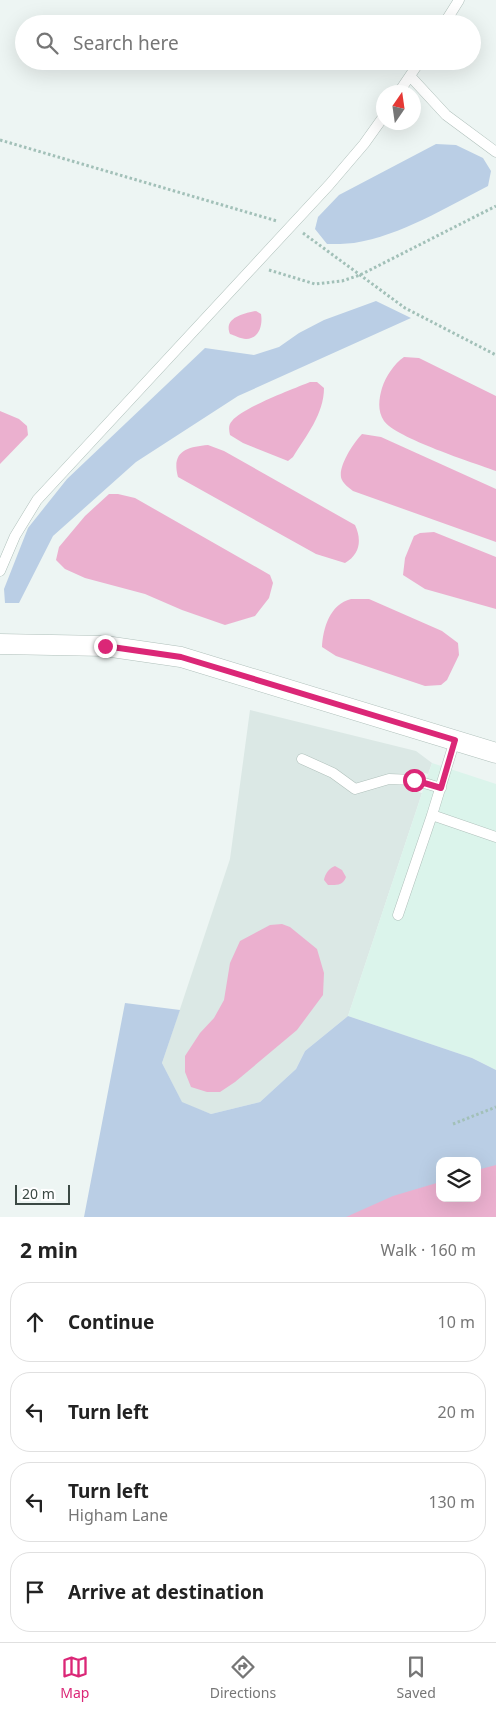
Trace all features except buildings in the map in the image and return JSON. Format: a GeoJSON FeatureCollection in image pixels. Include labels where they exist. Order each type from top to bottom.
{"type":"FeatureCollection","features":[{"type":"Feature","properties":{"kind":"street"},"geometry":{"type":"LineString","coordinates":[[0,644],[105,646],[181,657],[496,753]]}},
{"type":"Feature","properties":{"kind":"lane"},"geometry":{"type":"LineString","coordinates":[[450,15],[459,0]]}},
{"type":"Feature","properties":{"kind":"lane"},"geometry":{"type":"LineString","coordinates":[[404,85],[414,70]]}},
{"type":"Feature","properties":{"kind":"lane"},"geometry":{"type":"LineString","coordinates":[[410,76],[446,115],[496,152]]}},
{"type":"Feature","properties":{"kind":"lane"},"geometry":{"type":"LineString","coordinates":[[0,571],[15,536],[37,500],[291,225],[364,144],[376,127]]}},
{"type":"Feature","properties":{"kind":"lane"},"geometry":{"type":"LineString","coordinates":[[398,915],[441,788],[455,740]]}},
{"type":"Feature","properties":{"kind":"lane"},"geometry":{"type":"LineString","coordinates":[[302,759],[333,774],[355,789],[389,779],[414,780],[441,788]]}},
{"type":"Feature","properties":{"kind":"lane"},"geometry":{"type":"LineString","coordinates":[[432,815],[496,837]]}},
{"type":"Feature","properties":{"kind":"path"},"geometry":{"type":"LineString","coordinates":[[0,140],[291,225],[405,308],[496,355]]}},
{"type":"Feature","properties":{"kind":"path"},"geometry":{"type":"LineString","coordinates":[[254,265],[315,284],[342,281],[360,275],[496,206]]}},
{"type":"Feature","properties":{"kind":"path"},"geometry":{"type":"LineString","coordinates":[[452,1124],[496,1107]]}},
{"type":"Feature","properties":{"kind":"shaded area"},"geometry":{"type":"Polygon","coordinates":[[[436,144],[456,145],[483,158],[491,171],[488,186],[423,220],[389,234],[354,243],[327,244],[315,229],[318,217],[339,195],[436,144]]]}},
{"type":"Feature","properties":{"kind":"shaded area"},"geometry":{"type":"Polygon","coordinates":[[[376,301],[411,318],[238,396],[136,462],[53,536],[19,603],[5,603],[4,589],[28,528],[67,479],[205,348],[254,355],[279,347],[299,333],[324,320],[376,301]]]}},
{"type":"Feature","properties":{"kind":"shaded area"},"geometry":{"type":"Polygon","coordinates":[[[256,311],[261,314],[261,323],[259,331],[254,337],[244,339],[230,334],[229,324],[232,320],[246,313],[256,311]]]}},
{"type":"Feature","properties":{"kind":"shaded area"},"geometry":{"type":"Polygon","coordinates":[[[404,357],[419,358],[496,396],[496,471],[403,435],[384,421],[379,400],[382,388],[391,371],[404,357]]]}},
{"type":"Feature","properties":{"kind":"shaded area"},"geometry":{"type":"Polygon","coordinates":[[[310,382],[317,382],[324,388],[321,407],[309,433],[293,457],[288,461],[243,443],[230,435],[230,424],[246,410],[310,382]]]}},
{"type":"Feature","properties":{"kind":"shaded area"},"geometry":{"type":"Polygon","coordinates":[[[0,411],[19,419],[27,426],[28,435],[0,464],[0,411]]]}},
{"type":"Feature","properties":{"kind":"shaded area"},"geometry":{"type":"Polygon","coordinates":[[[362,434],[381,437],[496,489],[496,542],[350,489],[342,480],[341,469],[351,449],[362,434]]]}},
{"type":"Feature","properties":{"kind":"shaded area"},"geometry":{"type":"Polygon","coordinates":[[[208,445],[224,451],[355,525],[359,541],[357,551],[345,563],[316,554],[178,477],[177,461],[182,452],[193,447],[208,445]]]}},
{"type":"Feature","properties":{"kind":"shaded area"},"geometry":{"type":"Polygon","coordinates":[[[109,494],[135,498],[270,575],[273,583],[269,598],[255,616],[225,625],[182,610],[145,594],[85,578],[65,569],[56,560],[59,547],[85,516],[109,494]]]}},
{"type":"Feature","properties":{"kind":"shaded area"},"geometry":{"type":"Polygon","coordinates":[[[434,532],[496,557],[496,609],[425,589],[403,575],[405,558],[414,536],[420,533],[434,532]]]}},
{"type":"Feature","properties":{"kind":"shaded area"},"geometry":{"type":"Polygon","coordinates":[[[351,599],[369,599],[442,631],[458,643],[459,655],[447,680],[441,685],[425,686],[336,656],[322,647],[326,625],[333,611],[351,599]]]}},
{"type":"Feature","properties":{"kind":"shaded area"},"geometry":{"type":"Polygon","coordinates":[[[250,710],[416,751],[432,763],[428,774],[417,771],[414,780],[411,790],[422,793],[348,1016],[305,1051],[296,1069],[260,1102],[211,1114],[182,1103],[162,1063],[230,859],[250,710]]]}},
{"type":"Feature","properties":{"kind":"shaded area"},"geometry":{"type":"Polygon","coordinates":[[[432,763],[496,784],[496,1070],[472,1058],[348,1016],[432,763]]]}},
{"type":"Feature","properties":{"kind":"shaded area"},"geometry":{"type":"Polygon","coordinates":[[[335,866],[342,870],[346,877],[345,880],[336,885],[328,885],[324,880],[325,876],[335,866]]]}},
{"type":"Feature","properties":{"kind":"shaded area"},"geometry":{"type":"Polygon","coordinates":[[[282,924],[290,927],[317,949],[324,973],[323,995],[297,1030],[235,1082],[220,1092],[207,1092],[191,1087],[185,1072],[185,1056],[200,1033],[214,1018],[224,1000],[230,963],[240,941],[270,925],[282,924]]]}},
{"type":"Feature","properties":{"kind":"shaded area"},"geometry":{"type":"Polygon","coordinates":[[[125,1003],[180,1010],[162,1063],[182,1102],[211,1114],[260,1102],[296,1069],[305,1051],[348,1016],[472,1058],[496,1070],[496,1217],[84,1217],[125,1003]]]}},
{"type":"Feature","properties":{"kind":"shaded area"},"geometry":{"type":"Polygon","coordinates":[[[496,1165],[496,1217],[346,1217],[393,1196],[436,1183],[436,1202],[481,1202],[481,1169],[496,1165]]]}},
{"type":"Feature","properties":{"kind":"route"},"geometry":{"type":"LineString","coordinates":[[105,646],[181,657],[455,740],[441,788],[414,780]]}}]}
